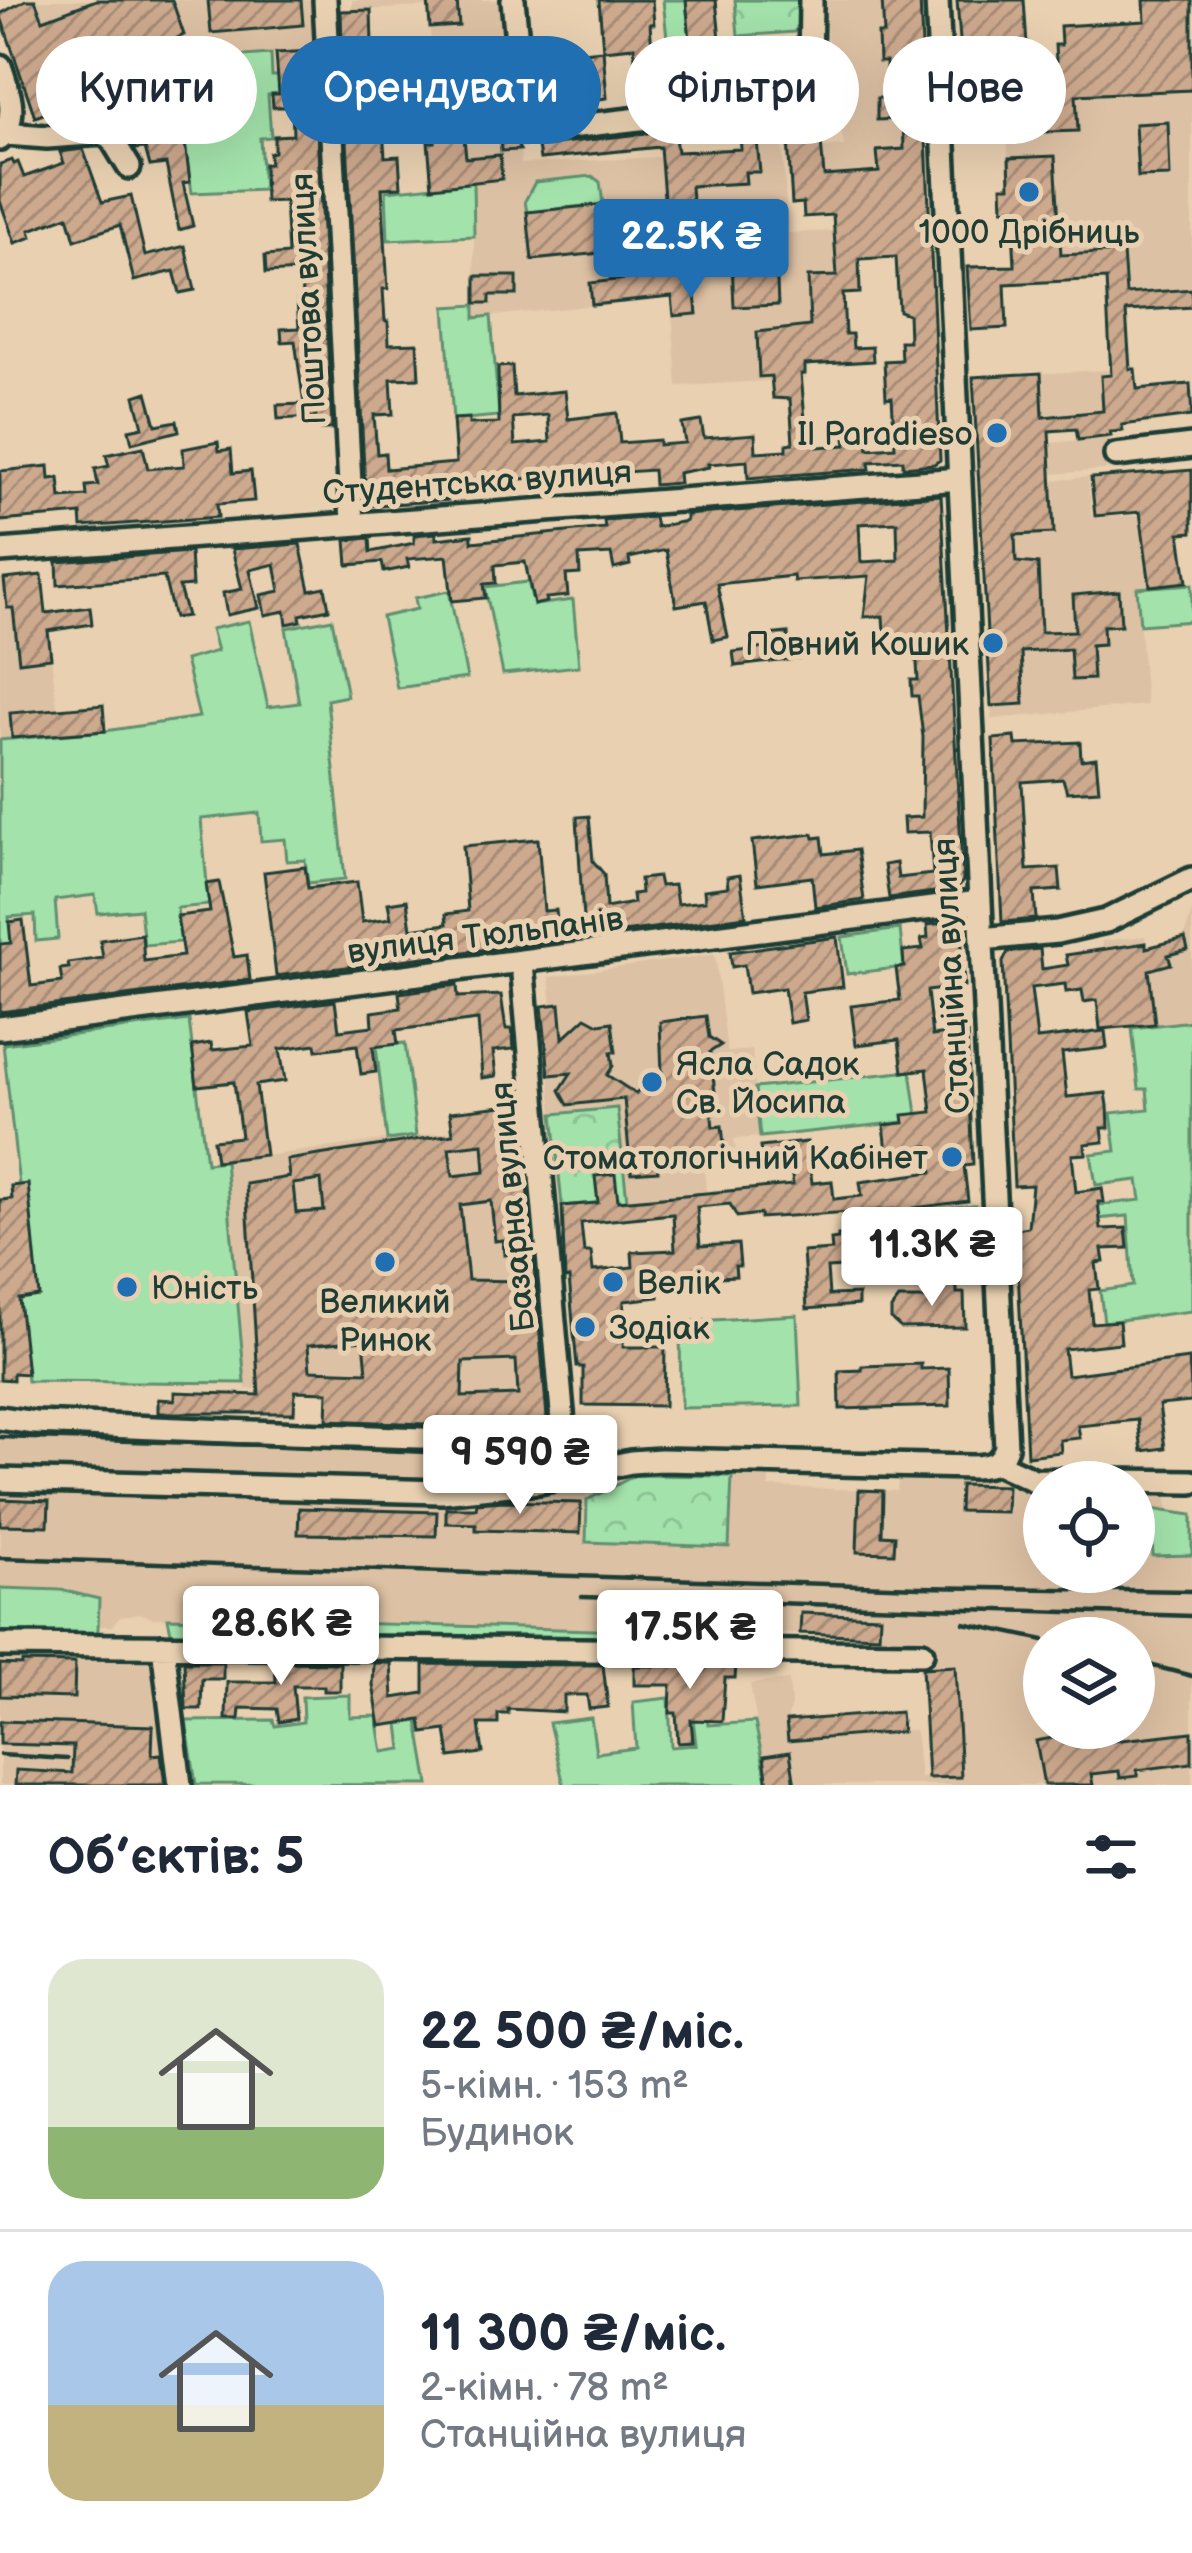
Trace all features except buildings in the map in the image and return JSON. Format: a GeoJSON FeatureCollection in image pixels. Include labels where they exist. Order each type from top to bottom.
{"type":"FeatureCollection","features":[{"type":"Feature","properties":{"kind":"street","name":"Поштова вулиця"},"geometry":{"type":"LineString","coordinates":[[325,0],[352,523]]}},
{"type":"Feature","properties":{"kind":"street"},"geometry":{"type":"LineString","coordinates":[[513,0],[526,132],[657,117],[687,124],[716,123],[778,110],[801,93],[810,74],[811,0]]}},
{"type":"Feature","properties":{"kind":"street","name":"Станційна вулиця"},"geometry":{"type":"LineString","coordinates":[[937,0],[1006,1447],[997,1463]]}},
{"type":"Feature","properties":{"kind":"street"},"geometry":{"type":"LineString","coordinates":[[0,66],[12,113],[3,137],[103,133],[129,167]]}},
{"type":"Feature","properties":{"kind":"street"},"geometry":{"type":"LineString","coordinates":[[1116,455],[1192,446]]}},
{"type":"Feature","properties":{"kind":"street","name":"Студентська вулиця"},"geometry":{"type":"LineString","coordinates":[[0,551],[960,478]]}},
{"type":"Feature","properties":{"kind":"street"},"geometry":{"type":"LineString","coordinates":[[981,939],[1057,932],[1106,921],[1192,879]]}},
{"type":"Feature","properties":{"kind":"street","name":"вулиця Тюльпанів"},"geometry":{"type":"LineString","coordinates":[[0,1028],[979,902]]}},
{"type":"Feature","properties":{"kind":"street","name":"Базарна вулиця"},"geometry":{"type":"LineString","coordinates":[[0,1418],[565,1445],[522,963]]}},
{"type":"Feature","properties":{"kind":"street"},"geometry":{"type":"LineString","coordinates":[[0,1480],[441,1492],[556,1480],[631,1462],[892,1455],[973,1467],[997,1463],[1034,1480],[1192,1482]]}},
{"type":"Feature","properties":{"kind":"street"},"geometry":{"type":"LineString","coordinates":[[0,1646],[922,1653]]}},
{"type":"Feature","properties":{"kind":"street"},"geometry":{"type":"LineString","coordinates":[[163,1646],[180,1785]]}},
{"type":"Feature","properties":{"kind":"shaded area"},"geometry":{"type":"Polygon","coordinates":[[[26,0],[316,0],[318,36],[281,36],[281,54],[257,55],[257,36],[36,36],[35,117],[0,14],[26,0]]]}},
{"type":"Feature","properties":{"kind":"shaded area"},"geometry":{"type":"Polygon","coordinates":[[[352,0],[506,0],[509,36],[430,36],[428,7],[352,10],[352,0]]]}},
{"type":"Feature","properties":{"kind":"shaded area"},"geometry":{"type":"Polygon","coordinates":[[[824,0],[920,0],[921,36],[883,36],[883,144],[925,144],[928,211],[804,217],[802,204],[792,204],[789,159],[817,158],[822,148],[859,144],[859,36],[827,36],[824,0]]]}},
{"type":"Feature","properties":{"kind":"shaded area"},"geometry":{"type":"Polygon","coordinates":[[[1192,41],[1192,307],[1126,312],[1123,252],[1015,257],[1012,209],[1003,209],[1002,186],[1010,185],[1008,144],[1066,144],[1066,131],[1078,130],[1074,46],[1192,41]]]}},
{"type":"Feature","properties":{"kind":"shaded area"},"geometry":{"type":"Polygon","coordinates":[[[128,144],[174,144],[130,150],[128,144]]]}},
{"type":"Feature","properties":{"kind":"shaded area"},"geometry":{"type":"Polygon","coordinates":[[[451,144],[519,144],[521,164],[675,156],[675,152],[740,149],[740,144],[782,144],[788,233],[857,230],[860,293],[843,295],[844,325],[803,327],[806,379],[677,386],[671,297],[475,318],[473,182],[451,144]]]}},
{"type":"Feature","properties":{"kind":"shaded area"},"geometry":{"type":"Polygon","coordinates":[[[1125,369],[1129,408],[1051,418],[1049,434],[1051,443],[1110,437],[1115,469],[1002,478],[1088,477],[1092,518],[1141,515],[1149,587],[1137,588],[1146,705],[992,719],[973,377],[1125,369]]]}},
{"type":"Feature","properties":{"kind":"shaded area"},"geometry":{"type":"Polygon","coordinates":[[[42,575],[57,708],[105,731],[0,739],[0,579],[42,575]]]}},
{"type":"Feature","properties":{"kind":"shaded area"},"geometry":{"type":"Polygon","coordinates":[[[1192,911],[1192,1021],[1101,1031],[1095,984],[1106,982],[1102,941],[1145,936],[1147,948],[1184,938],[1192,911]]]}},
{"type":"Feature","properties":{"kind":"shaded area","name":"Ясла Садок Св. Йосипа"},"geometry":{"type":"Polygon","coordinates":[[[715,954],[727,1052],[752,1050],[760,1137],[734,1139],[737,1162],[704,1166],[706,1191],[562,1206],[549,1075],[567,1072],[560,1005],[552,1005],[549,977],[715,954]]]}},
{"type":"Feature","properties":{"kind":"shaded area","name":"Великий Ринок"},"geometry":{"type":"Polygon","coordinates":[[[521,1104],[538,1276],[522,1277],[518,1395],[484,1398],[246,1389],[225,1161],[452,1131],[450,1112],[521,1104]]]}},
{"type":"Feature","properties":{"kind":"shaded area"},"geometry":{"type":"Polygon","coordinates":[[[0,1431],[596,1451],[606,1463],[573,1472],[588,1499],[636,1475],[769,1477],[769,1487],[897,1491],[898,1480],[1018,1480],[1023,1487],[1023,1593],[1155,1593],[1155,1556],[1192,1555],[1192,1785],[768,1785],[750,1684],[789,1680],[787,1721],[900,1712],[902,1731],[915,1730],[920,1778],[928,1778],[921,1644],[884,1643],[878,1636],[153,1618],[139,1613],[120,1617],[112,1626],[99,1626],[99,1599],[44,1590],[0,1633],[0,1431]]]}},
{"type":"Feature","properties":{"kind":"shaded area"},"geometry":{"type":"Polygon","coordinates":[[[1155,1492],[1167,1492],[1167,1509],[1155,1509],[1155,1492]]]}},
{"type":"Feature","properties":{"kind":"shaded area"},"geometry":{"type":"Polygon","coordinates":[[[0,1656],[149,1658],[167,1785],[0,1785],[0,1656]]]}},
{"type":"Feature","properties":{"kind":"green space"},"geometry":{"type":"Polygon","coordinates":[[[663,0],[686,0],[690,36],[667,36],[663,0]]]}},
{"type":"Feature","properties":{"kind":"green space"},"geometry":{"type":"Polygon","coordinates":[[[735,0],[804,0],[801,23],[794,32],[738,36],[735,0]]]}},
{"type":"Feature","properties":{"kind":"green space"},"geometry":{"type":"Polygon","coordinates":[[[271,54],[272,76],[281,76],[281,94],[268,95],[271,137],[260,138],[263,190],[192,193],[185,144],[257,144],[257,55],[271,54]]]}},
{"type":"Feature","properties":{"kind":"green space"},"geometry":{"type":"Polygon","coordinates":[[[592,176],[600,182],[603,204],[527,212],[525,201],[535,182],[592,176]]]}},
{"type":"Feature","properties":{"kind":"green space"},"geometry":{"type":"Polygon","coordinates":[[[473,182],[474,236],[388,240],[386,191],[473,182]]]}},
{"type":"Feature","properties":{"kind":"green space"},"geometry":{"type":"Polygon","coordinates":[[[475,305],[475,318],[491,316],[499,416],[453,420],[445,307],[475,305]]]}},
{"type":"Feature","properties":{"kind":"green space"},"geometry":{"type":"Polygon","coordinates":[[[528,582],[534,605],[573,600],[579,666],[503,674],[485,587],[528,582]]]}},
{"type":"Feature","properties":{"kind":"green space"},"geometry":{"type":"Polygon","coordinates":[[[1192,584],[1192,621],[1140,625],[1137,588],[1192,584]]]}},
{"type":"Feature","properties":{"kind":"green space"},"geometry":{"type":"Polygon","coordinates":[[[449,591],[467,678],[397,688],[382,617],[417,609],[415,598],[449,591]]]}},
{"type":"Feature","properties":{"kind":"green space"},"geometry":{"type":"Polygon","coordinates":[[[332,619],[347,696],[327,700],[345,879],[308,883],[305,860],[287,861],[285,839],[261,841],[259,813],[201,819],[209,905],[177,908],[181,942],[144,945],[140,909],[98,913],[95,895],[55,900],[58,939],[36,941],[35,915],[9,917],[14,962],[0,964],[0,740],[199,717],[185,660],[217,651],[211,629],[249,621],[268,707],[299,703],[286,628],[332,619]]]}},
{"type":"Feature","properties":{"kind":"green space"},"geometry":{"type":"Polygon","coordinates":[[[900,929],[904,967],[847,974],[842,937],[900,929]]]}},
{"type":"Feature","properties":{"kind":"green space","name":"Юність"},"geometry":{"type":"Polygon","coordinates":[[[189,1020],[206,1163],[225,1161],[245,1383],[27,1381],[8,1199],[12,1198],[11,1186],[19,1185],[3,1044],[189,1020]]]}},
{"type":"Feature","properties":{"kind":"green space"},"geometry":{"type":"Polygon","coordinates":[[[1192,1021],[1192,1311],[1104,1322],[1100,1291],[1133,1286],[1128,1216],[1076,1221],[1074,1208],[1141,1200],[1138,1180],[1096,1185],[1091,1154],[1116,1151],[1111,1113],[1149,1109],[1147,1089],[1139,1089],[1132,1028],[1192,1021]]]}},
{"type":"Feature","properties":{"kind":"green space"},"geometry":{"type":"Polygon","coordinates":[[[405,1043],[416,1136],[387,1140],[376,1046],[405,1043]]]}},
{"type":"Feature","properties":{"kind":"green space"},"geometry":{"type":"Polygon","coordinates":[[[911,1071],[917,1114],[904,1122],[760,1137],[755,1088],[911,1071]]]}},
{"type":"Feature","properties":{"kind":"green space"},"geometry":{"type":"Polygon","coordinates":[[[617,1108],[627,1200],[562,1206],[553,1114],[617,1108]]]}},
{"type":"Feature","properties":{"kind":"green space"},"geometry":{"type":"Polygon","coordinates":[[[975,1205],[978,1282],[929,1282],[925,1210],[975,1205]]]}},
{"type":"Feature","properties":{"kind":"green space"},"geometry":{"type":"Polygon","coordinates":[[[797,1315],[801,1406],[681,1408],[680,1322],[797,1315]]]}},
{"type":"Feature","properties":{"kind":"green space"},"geometry":{"type":"Polygon","coordinates":[[[636,1475],[732,1476],[729,1547],[586,1542],[587,1500],[636,1475]]]}},
{"type":"Feature","properties":{"kind":"green space"},"geometry":{"type":"Polygon","coordinates":[[[1155,1510],[1192,1515],[1192,1555],[1155,1556],[1155,1510]]]}},
{"type":"Feature","properties":{"kind":"green space"},"geometry":{"type":"Polygon","coordinates":[[[0,1588],[61,1590],[99,1599],[98,1630],[91,1637],[0,1638],[0,1588]]]}},
{"type":"Feature","properties":{"kind":"green space"},"geometry":{"type":"Polygon","coordinates":[[[168,1618],[770,1635],[762,1642],[172,1637],[168,1618]]]}},
{"type":"Feature","properties":{"kind":"green space"},"geometry":{"type":"Polygon","coordinates":[[[350,1695],[350,1717],[377,1716],[383,1752],[402,1749],[399,1724],[418,1721],[429,1785],[196,1784],[186,1721],[273,1720],[275,1726],[303,1722],[302,1697],[350,1695]]]}},
{"type":"Feature","properties":{"kind":"green space"},"geometry":{"type":"Polygon","coordinates":[[[669,1698],[671,1747],[696,1745],[693,1719],[707,1718],[708,1725],[755,1722],[768,1785],[564,1785],[549,1723],[591,1718],[596,1753],[636,1748],[633,1702],[669,1698]]]}},
{"type":"Feature","properties":{"kind":"railway"},"geometry":{"type":"LineString","coordinates":[[0,1437],[591,1455]]}},
{"type":"Feature","properties":{"kind":"railway"},"geometry":{"type":"LineString","coordinates":[[0,1558],[1192,1591]]}},
{"type":"Feature","properties":{"kind":"railway"},"geometry":{"type":"LineString","coordinates":[[582,1597],[1192,1616]]}},
{"type":"Feature","properties":{"kind":"railway"},"geometry":{"type":"LineString","coordinates":[[964,1623],[1023,1636]]}},
{"type":"Feature","properties":{"kind":"railway"},"geometry":{"type":"LineString","coordinates":[[1155,1666],[1192,1676]]}},
{"type":"Feature","properties":{"kind":"railway"},"geometry":{"type":"LineString","coordinates":[[0,1755],[67,1759]]}},
{"type":"Feature","properties":{"kind":"place","name":"1000 Дрібниць"},"geometry":{"type":"Point","coordinates":[1029,192]}},
{"type":"Feature","properties":{"kind":"place","name":"Il Paradieso"},"geometry":{"type":"Point","coordinates":[997,433]}},
{"type":"Feature","properties":{"kind":"place","name":"Повний Кошик"},"geometry":{"type":"Point","coordinates":[993,643]}},
{"type":"Feature","properties":{"kind":"place","name":"Ясла Садок Св. Йосипа"},"geometry":{"type":"Point","coordinates":[652,1082]}},
{"type":"Feature","properties":{"kind":"place","name":"Стоматологічний Кабінет"},"geometry":{"type":"Point","coordinates":[952,1157]}},
{"type":"Feature","properties":{"kind":"place","name":"Великий Ринок"},"geometry":{"type":"Point","coordinates":[385,1262]}},
{"type":"Feature","properties":{"kind":"place","name":"Велік"},"geometry":{"type":"Point","coordinates":[613,1282]}},
{"type":"Feature","properties":{"kind":"place","name":"Юність"},"geometry":{"type":"Point","coordinates":[127,1287]}},
{"type":"Feature","properties":{"kind":"place","name":"Зодіак"},"geometry":{"type":"Point","coordinates":[585,1327]}}]}
